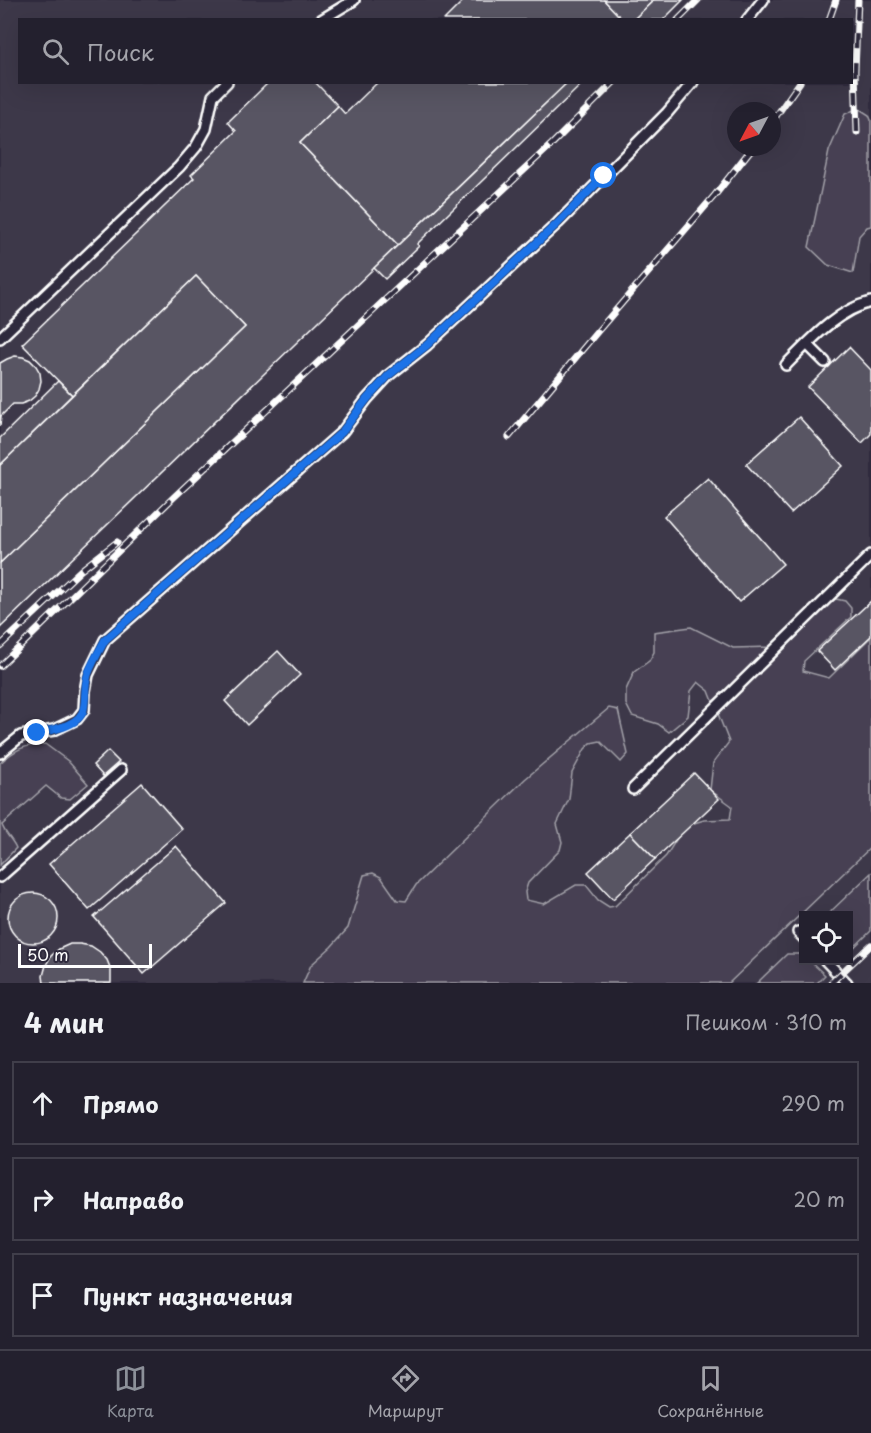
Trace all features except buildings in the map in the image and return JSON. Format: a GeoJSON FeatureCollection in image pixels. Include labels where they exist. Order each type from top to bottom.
{"type":"FeatureCollection","features":[{"type":"Feature","properties":{"kind":"lane"},"geometry":{"type":"LineString","coordinates":[[324,18],[354,0]]}},
{"type":"Feature","properties":{"kind":"lane"},"geometry":{"type":"LineString","coordinates":[[749,18],[763,0]]}},
{"type":"Feature","properties":{"kind":"lane"},"geometry":{"type":"LineString","coordinates":[[0,338],[179,167],[196,147],[206,129],[213,96],[225,84]]}},
{"type":"Feature","properties":{"kind":"lane"},"geometry":{"type":"LineString","coordinates":[[0,753],[21,736],[54,730],[77,720],[84,710],[88,675],[105,640],[342,432],[389,375],[427,345],[558,223],[667,114],[691,84]]}},
{"type":"Feature","properties":{"kind":"lane"},"geometry":{"type":"LineString","coordinates":[[786,365],[825,328],[846,313],[871,302]]}},
{"type":"Feature","properties":{"kind":"lane"},"geometry":{"type":"LineString","coordinates":[[807,345],[825,362]]}},
{"type":"Feature","properties":{"kind":"lane"},"geometry":{"type":"LineString","coordinates":[[633,789],[871,555]]}},
{"type":"Feature","properties":{"kind":"lane"},"geometry":{"type":"LineString","coordinates":[[0,878],[122,770]]}},
{"type":"Feature","properties":{"kind":"lane"},"geometry":{"type":"LineString","coordinates":[[830,965],[847,983]]}},
{"type":"Feature","properties":{"kind":"shaded area"},"geometry":{"type":"Polygon","coordinates":[[[0,0],[871,0],[871,983],[0,983],[0,0]]]}},
{"type":"Feature","properties":{"kind":"shaded area"},"geometry":{"type":"Polygon","coordinates":[[[858,108],[869,115],[871,120],[871,226],[859,236],[853,273],[828,265],[809,247],[829,151],[845,114],[858,108]]]}},
{"type":"Feature","properties":{"kind":"shaded area"},"geometry":{"type":"Polygon","coordinates":[[[836,599],[845,601],[851,608],[851,617],[804,661],[803,671],[829,678],[871,637],[871,847],[804,911],[799,911],[799,916],[729,983],[303,983],[311,965],[348,928],[364,875],[373,873],[381,877],[397,900],[406,901],[416,885],[525,779],[609,708],[618,710],[628,754],[621,762],[600,741],[591,743],[585,749],[572,773],[569,799],[557,824],[562,842],[560,850],[528,883],[525,892],[526,900],[544,904],[576,885],[586,885],[598,900],[609,907],[615,906],[666,856],[681,832],[691,824],[704,820],[730,819],[732,806],[710,790],[713,763],[729,742],[709,691],[698,682],[691,691],[688,716],[669,732],[658,724],[632,716],[626,704],[626,690],[634,672],[649,661],[654,652],[654,632],[691,627],[733,648],[776,647],[819,606],[836,599]]]}},
{"type":"Feature","properties":{"kind":"shaded area"},"geometry":{"type":"Polygon","coordinates":[[[45,744],[68,761],[88,784],[70,799],[61,798],[46,786],[2,825],[16,848],[0,865],[0,763],[21,749],[31,745],[45,744]]]}},
{"type":"Feature","properties":{"kind":"shaded area"},"geometry":{"type":"Polygon","coordinates":[[[871,873],[871,931],[853,948],[853,911],[831,911],[871,873]]]}},
{"type":"Feature","properties":{"kind":"shaded area"},"geometry":{"type":"Polygon","coordinates":[[[787,954],[799,954],[799,965],[814,965],[825,975],[817,983],[757,983],[787,954]]]}},
{"type":"Feature","properties":{"kind":"railway"},"geometry":{"type":"LineString","coordinates":[[680,18],[698,0]]}},
{"type":"Feature","properties":{"kind":"railway"},"geometry":{"type":"LineString","coordinates":[[830,18],[836,0]]}},
{"type":"Feature","properties":{"kind":"railway"},"geometry":{"type":"LineString","coordinates":[[857,132],[855,71],[858,0]]}},
{"type":"Feature","properties":{"kind":"railway"},"geometry":{"type":"LineString","coordinates":[[0,666],[174,497],[552,144],[612,84]]}},
{"type":"Feature","properties":{"kind":"railway"},"geometry":{"type":"LineString","coordinates":[[781,109],[799,84]]}},
{"type":"Feature","properties":{"kind":"railway"},"geometry":{"type":"LineString","coordinates":[[509,437],[746,156]]}},
{"type":"Feature","properties":{"kind":"railway"},"geometry":{"type":"LineString","coordinates":[[0,646],[81,570],[117,542]]}},
{"type":"Feature","properties":{"kind":"railway"},"geometry":{"type":"LineString","coordinates":[[831,983],[871,945]]}},
{"type":"Feature","properties":{"kind":"route"},"geometry":{"type":"LineString","coordinates":[[37,733],[54,730],[77,720],[84,710],[88,675],[105,640],[342,432],[389,375],[427,345],[558,223],[604,176]]}}]}
